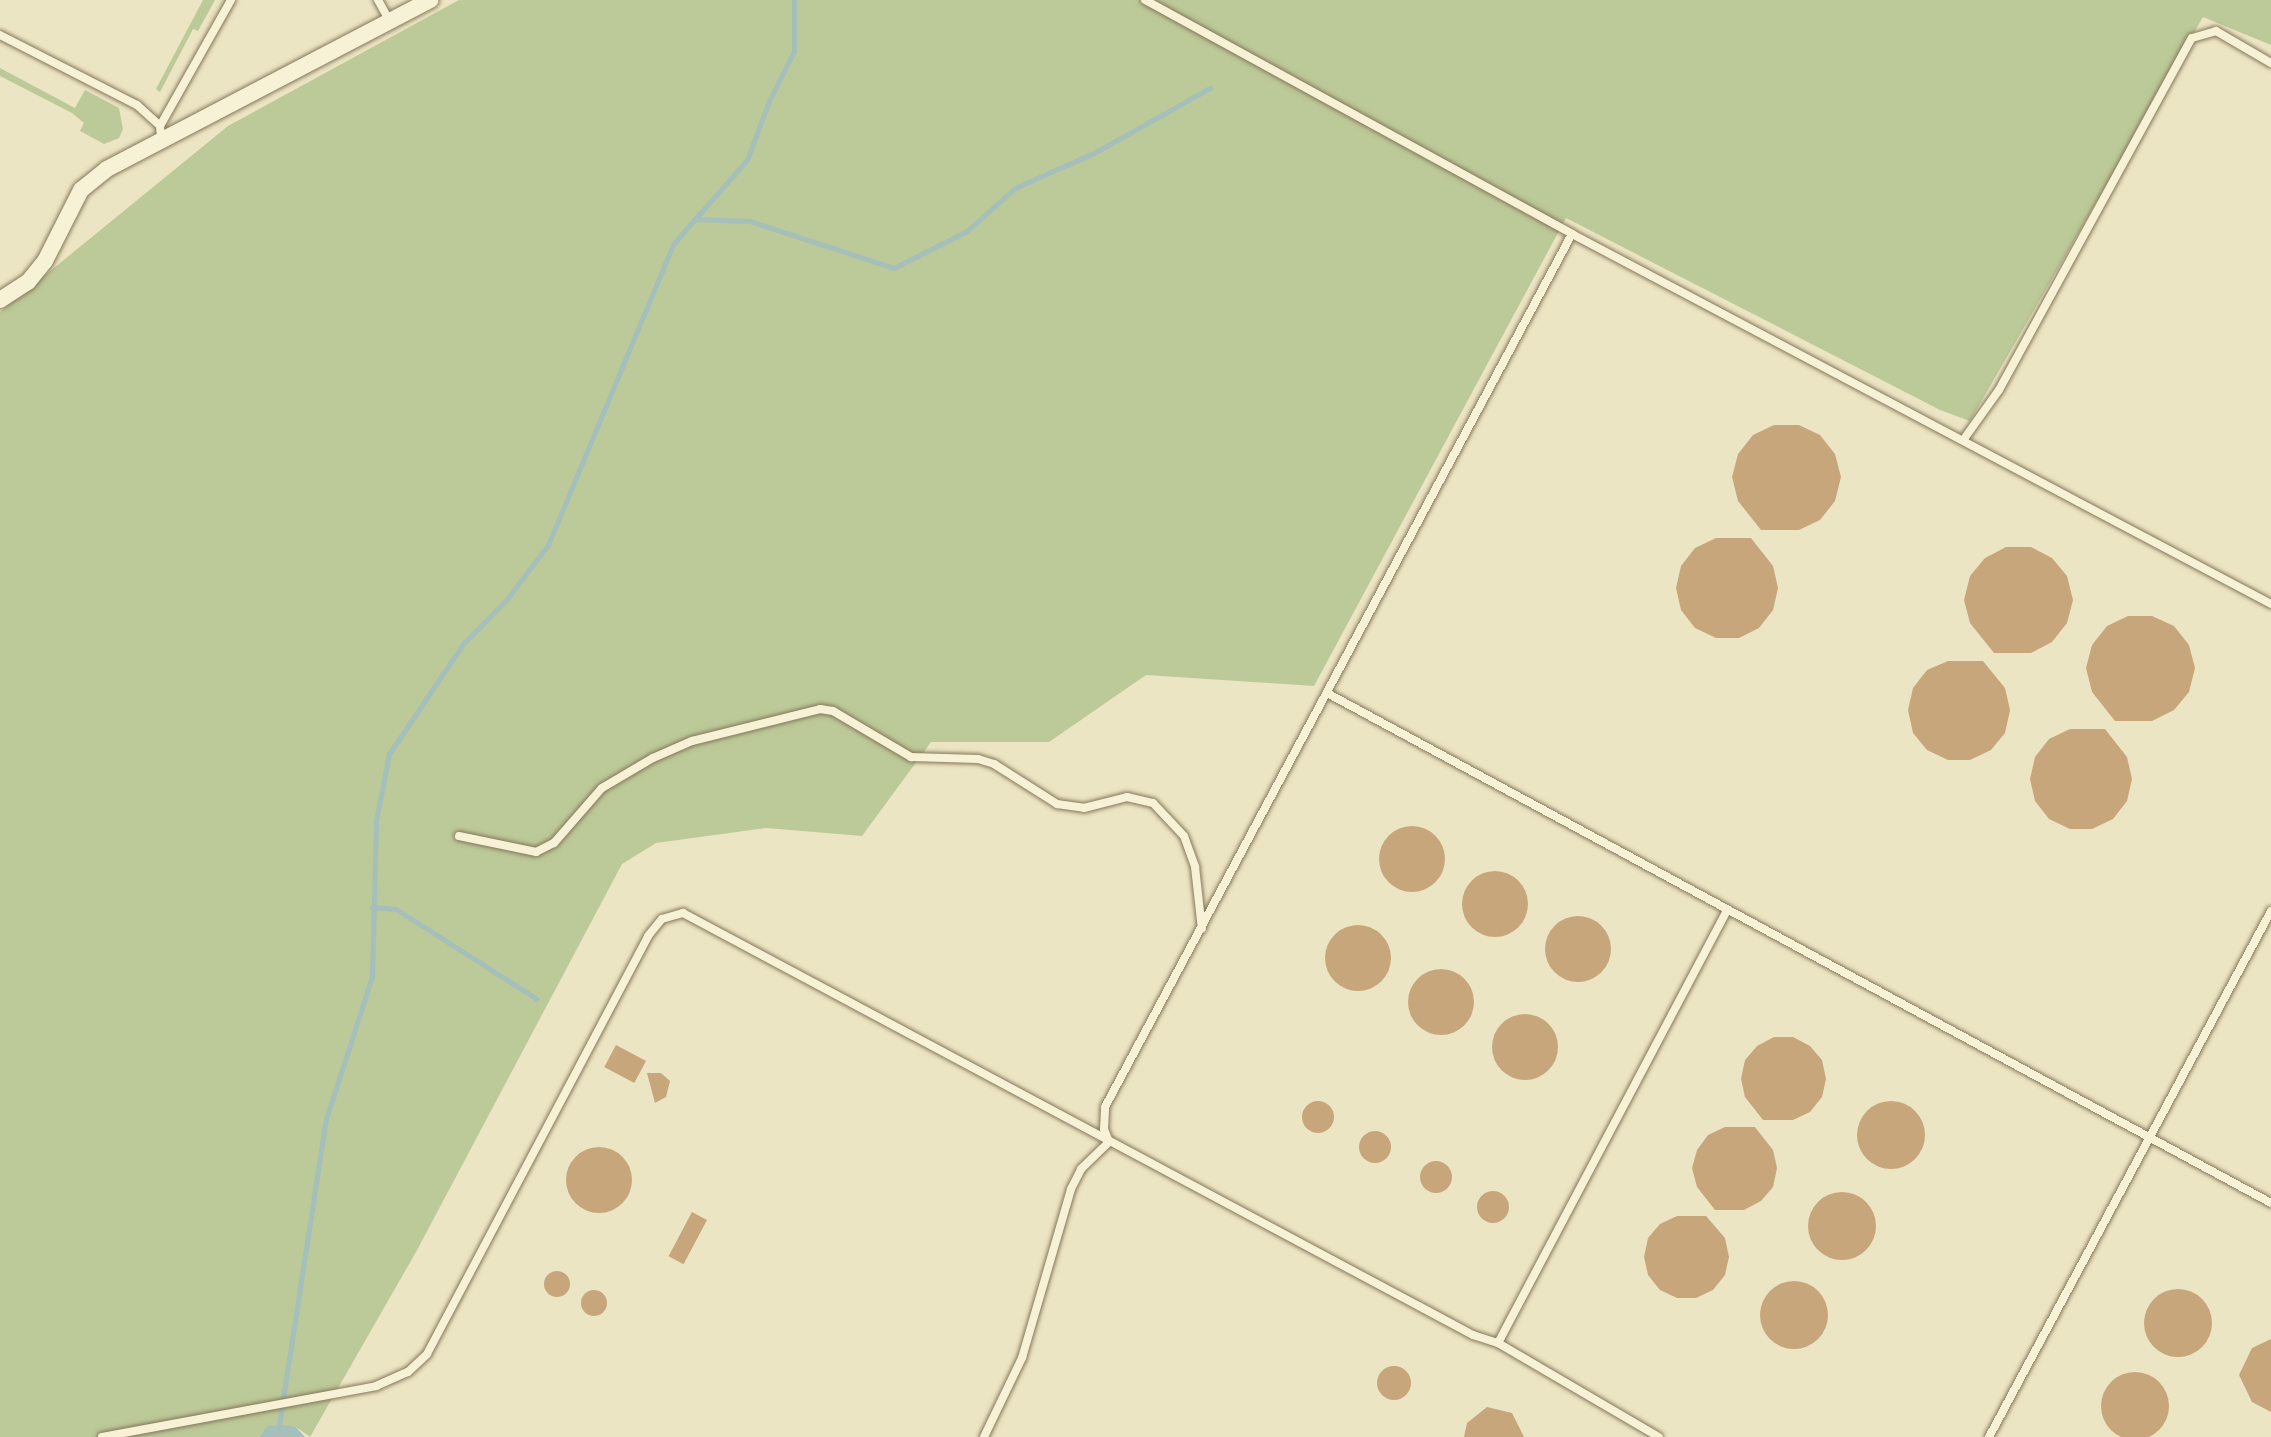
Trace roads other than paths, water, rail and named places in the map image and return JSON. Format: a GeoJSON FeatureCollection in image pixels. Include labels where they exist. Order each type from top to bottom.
{"type":"FeatureCollection","features":[{"type":"Feature","properties":{"kind":"street"},"geometry":{"type":"LineString","coordinates":[[0,300],[28,282],[45,261],[81,190],[160,132],[390,22],[430,0]]}},
{"type":"Feature","properties":{"kind":"lane"},"geometry":{"type":"LineString","coordinates":[[0,35],[126,98],[160,132],[231,0]]}},
{"type":"Feature","properties":{"kind":"lane"},"geometry":{"type":"LineString","coordinates":[[378,0],[390,22]]}},
{"type":"Feature","properties":{"kind":"lane"},"geometry":{"type":"LineString","coordinates":[[1145,0],[1572,234],[1964,439],[2271,604]]}},
{"type":"Feature","properties":{"kind":"lane"},"geometry":{"type":"LineString","coordinates":[[1964,439],[1999,390],[2192,38],[2216,30],[2271,62]]}},
{"type":"Feature","properties":{"kind":"lane"},"geometry":{"type":"LineString","coordinates":[[1109,1142],[1104,1129],[1105,1107],[1572,234]]}},
{"type":"Feature","properties":{"kind":"lane"},"geometry":{"type":"LineString","coordinates":[[1327,693],[1726,912],[2271,1203]]}},
{"type":"Feature","properties":{"kind":"lane"},"geometry":{"type":"LineString","coordinates":[[459,836],[536,852],[554,843],[602,788],[653,758],[692,741],[820,709],[833,711],[911,757],[978,759],[994,764],[1057,804],[1084,808],[1127,797],[1153,803],[1184,836],[1195,867],[1202,929]]}},
{"type":"Feature","properties":{"kind":"lane"},"geometry":{"type":"LineString","coordinates":[[1989,1437],[2151,1140],[2271,911]]}},
{"type":"Feature","properties":{"kind":"lane"},"geometry":{"type":"LineString","coordinates":[[1498,1343],[1726,912]]}},
{"type":"Feature","properties":{"kind":"lane"},"geometry":{"type":"LineString","coordinates":[[102,1437],[376,1386],[408,1372],[427,1354],[648,936],[662,919],[683,913],[1473,1335],[1498,1343],[1659,1437]]}},
{"type":"Feature","properties":{"kind":"lane"},"geometry":{"type":"LineString","coordinates":[[984,1437],[1022,1358],[1071,1189],[1081,1168],[1109,1142]]}},
{"type":"Feature","properties":{"kind":"water"},"geometry":{"type":"Polygon","coordinates":[[[267,1426],[296,1427],[305,1437],[259,1437],[267,1426]]]}},
{"type":"Feature","properties":{"kind":"waterway"},"geometry":{"type":"LineString","coordinates":[[279,1425],[326,1119],[372,977],[376,821],[389,754],[463,644],[507,599],[548,545],[674,243],[747,160],[769,101],[794,51],[794,0]]}},
{"type":"Feature","properties":{"kind":"waterway"},"geometry":{"type":"LineString","coordinates":[[694,219],[750,221],[894,268],[967,231],[1015,188],[1094,153],[1210,88]]}},
{"type":"Feature","properties":{"kind":"waterway"},"geometry":{"type":"LineString","coordinates":[[372,907],[396,909],[537,999]]}}]}
